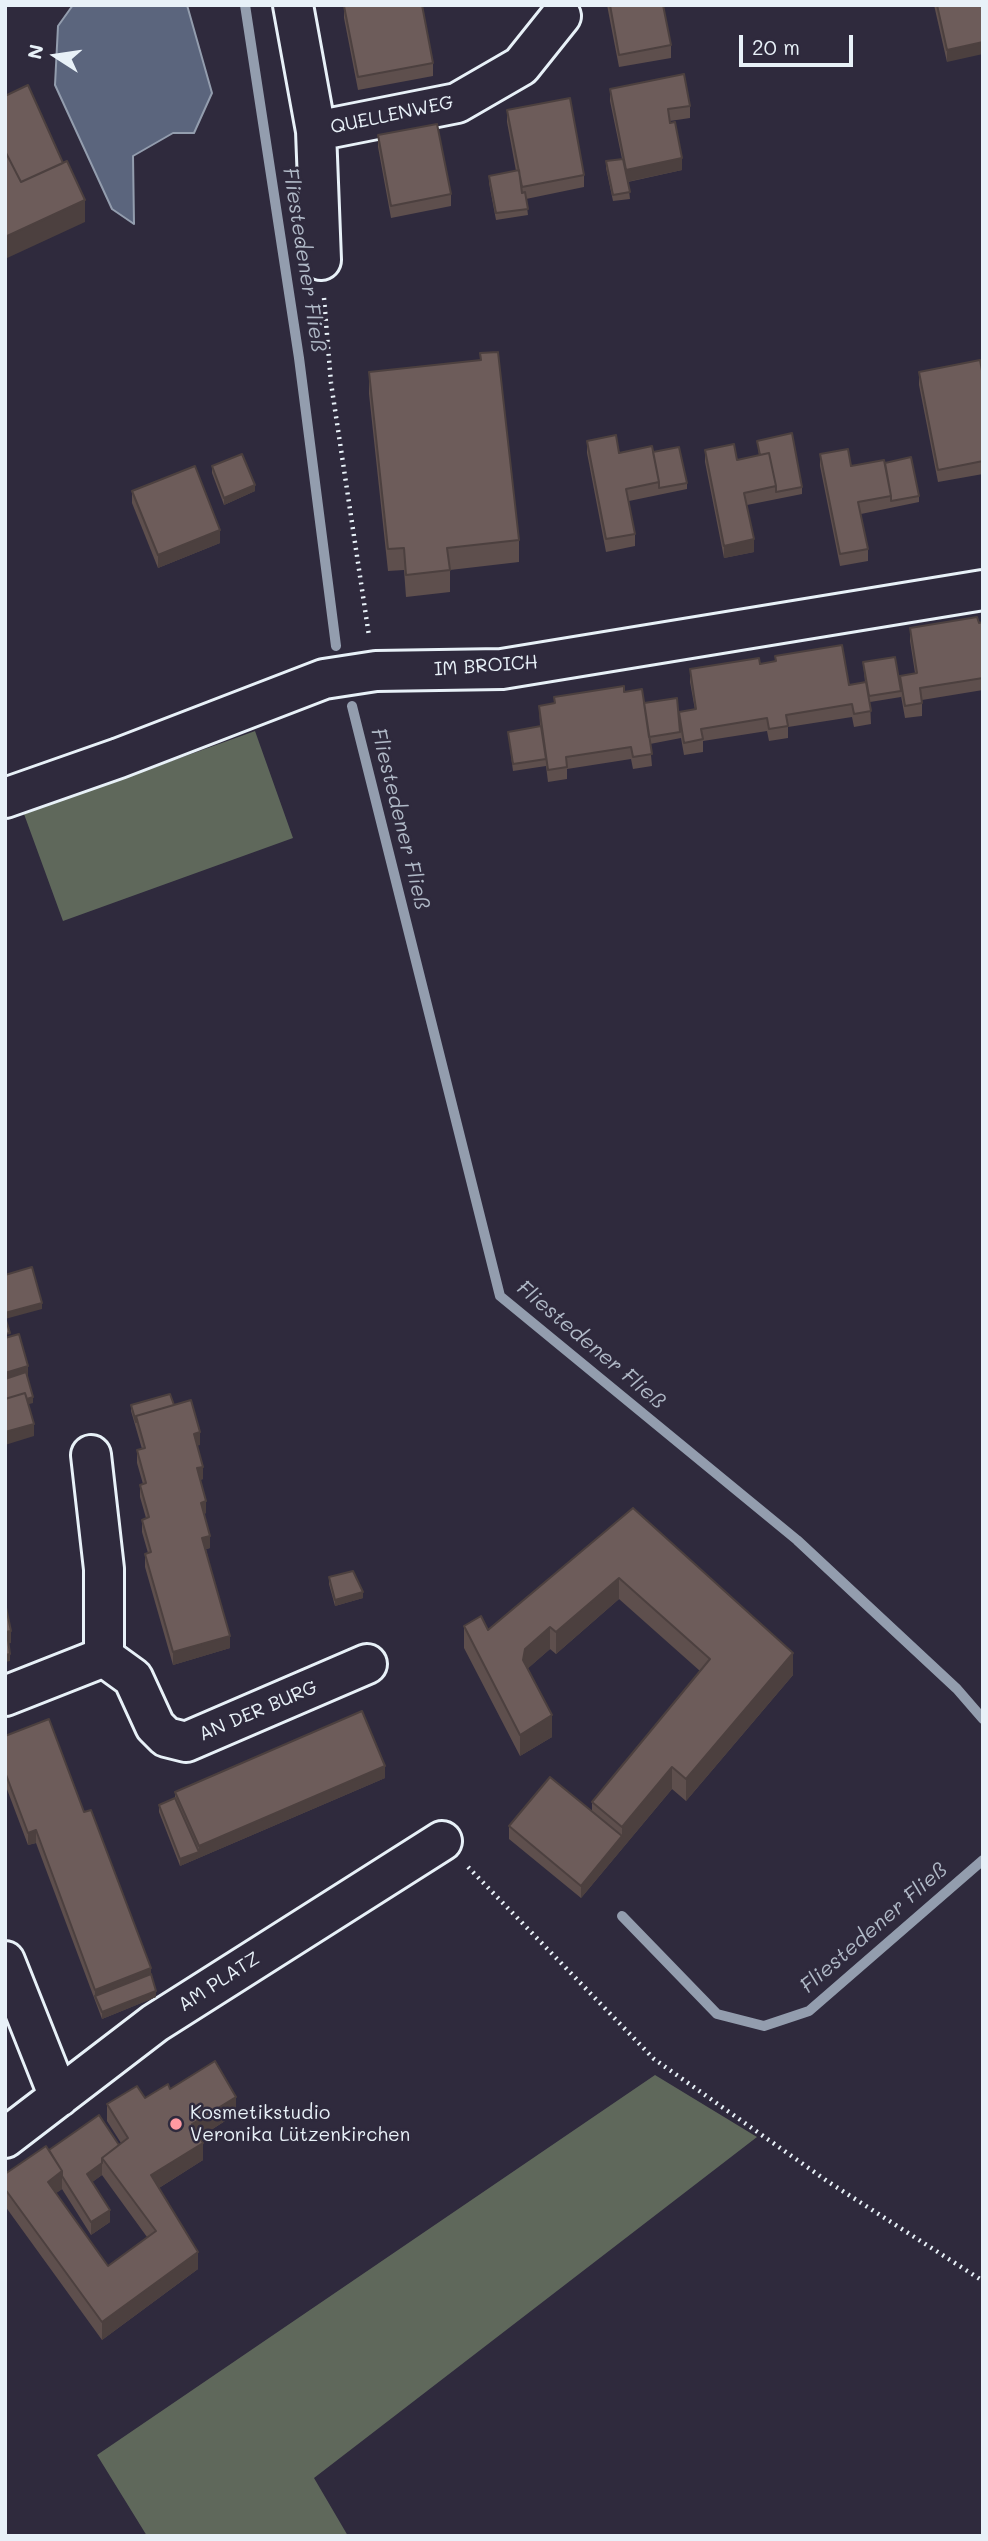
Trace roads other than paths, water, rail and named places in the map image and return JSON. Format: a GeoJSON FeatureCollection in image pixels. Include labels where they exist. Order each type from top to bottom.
{"type":"FeatureCollection","features":[{"type":"Feature","properties":{"kind":"street"},"geometry":{"type":"LineString","coordinates":[[293,5],[316,131],[321,260]]}},
{"type":"Feature","properties":{"kind":"street","name":"QUELLENWEG"},"geometry":{"type":"LineString","coordinates":[[316,131],[457,103],[521,66],[561,16]]}},
{"type":"Feature","properties":{"kind":"street","name":"IM BROICH"},"geometry":{"type":"LineString","coordinates":[[5,798],[119,758],[324,679],[376,671],[502,669],[983,590]]}},
{"type":"Feature","properties":{"kind":"street"},"geometry":{"type":"LineString","coordinates":[[5,1696],[104,1657],[104,1569],[91,1455]]}},
{"type":"Feature","properties":{"kind":"street","name":"AN DER BURG"},"geometry":{"type":"LineString","coordinates":[[104,1657],[133,1678],[155,1726],[166,1737],[186,1742],[367,1664]]}},
{"type":"Feature","properties":{"kind":"street","name":"AM PLATZ"},"geometry":{"type":"LineString","coordinates":[[5,2138],[155,2022],[442,1841]]}},
{"type":"Feature","properties":{"kind":"street"},"geometry":{"type":"LineString","coordinates":[[5,1961],[59,2096]]}},
{"type":"Feature","properties":{"kind":"water"},"geometry":{"type":"Polygon","coordinates":[[[73,5],[187,5],[212,93],[194,133],[173,133],[133,156],[134,224],[112,209],[55,85],[58,26],[73,5]]]}},
{"type":"Feature","properties":{"kind":"waterway","name":"Fliestedener Fließ"},"geometry":{"type":"LineString","coordinates":[[245,5],[299,358],[336,646]]}},
{"type":"Feature","properties":{"kind":"waterway","name":"Fliestedener Fließ"},"geometry":{"type":"LineString","coordinates":[[352,706],[500,1296],[797,1540],[957,1689],[983,1719]]}},
{"type":"Feature","properties":{"kind":"waterway","name":"Fliestedener Fließ"},"geometry":{"type":"LineString","coordinates":[[622,1916],[717,2014],[764,2026],[809,2011],[983,1860]]}},
{"type":"Feature","properties":{"kind":"place","name":"Kosmetikstudio Veronika Lützenkirchen"},"geometry":{"type":"Point","coordinates":[176,2124]}}]}
